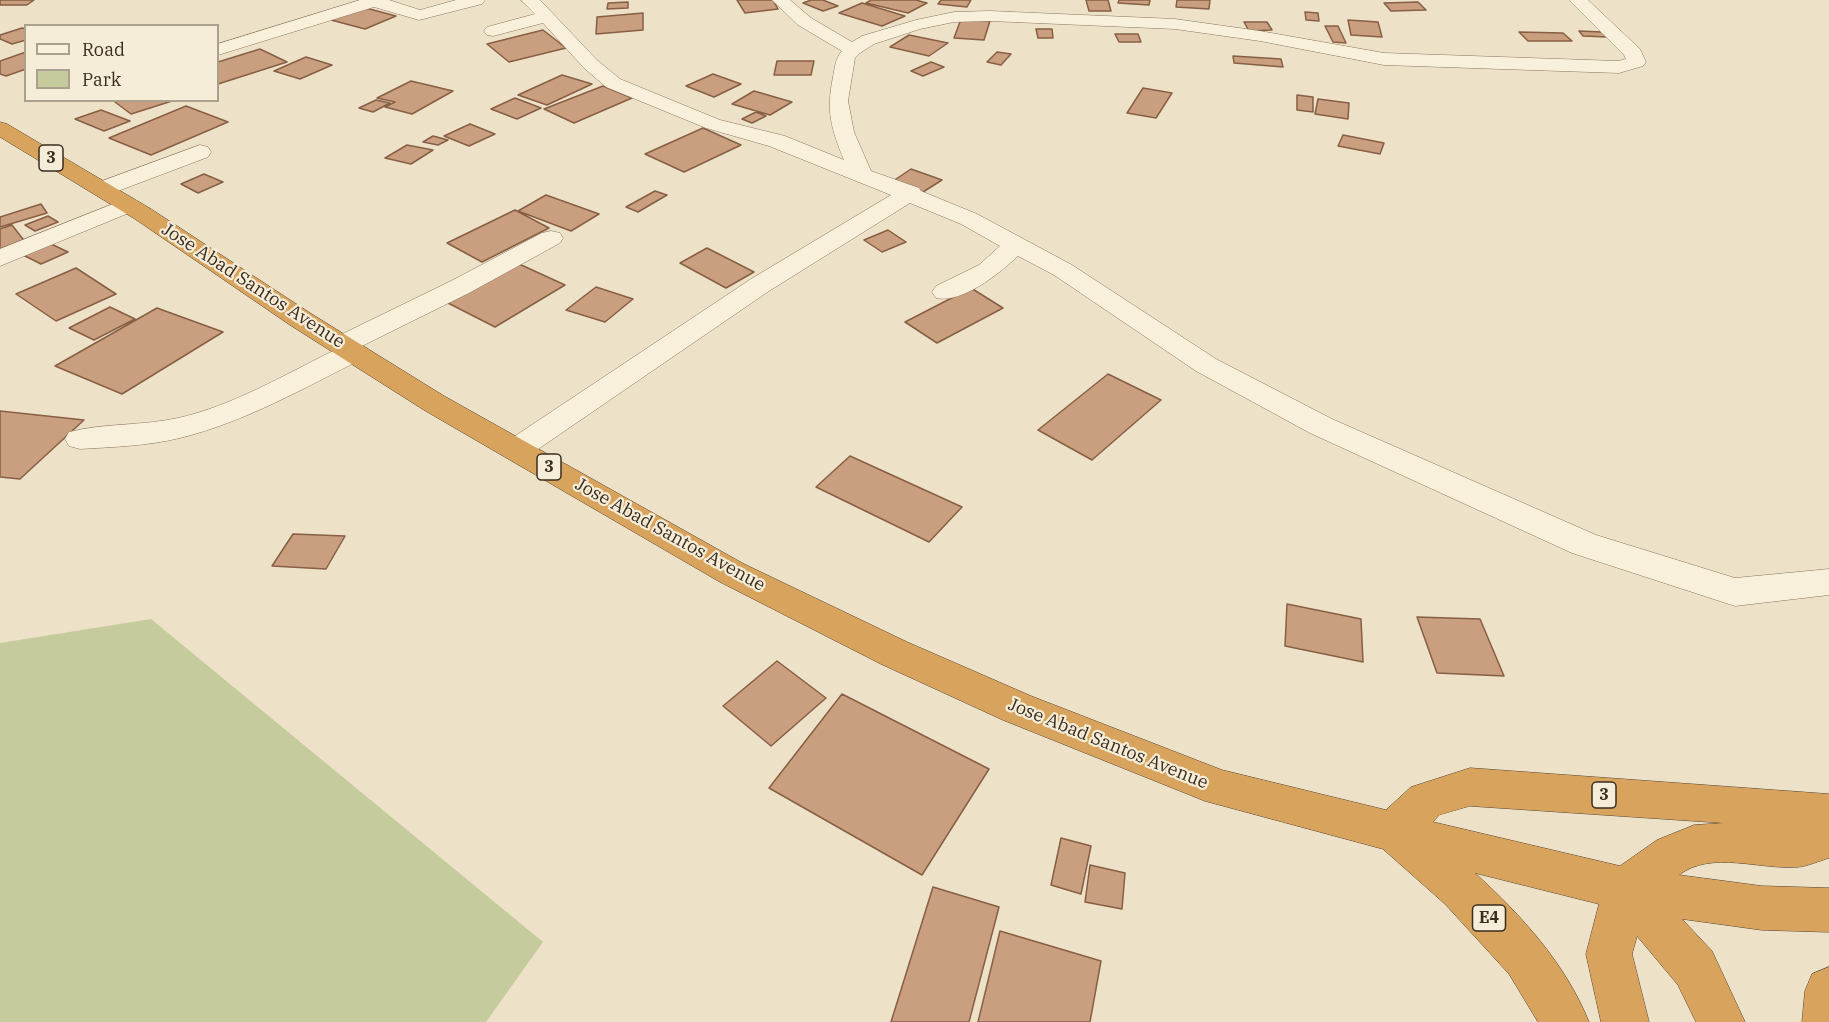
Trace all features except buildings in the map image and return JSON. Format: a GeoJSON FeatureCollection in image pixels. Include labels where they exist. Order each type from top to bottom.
{"type":"FeatureCollection","features":[{"type":"Feature","properties":{"kind":"highway","name":"Jose Abad Santos Avenue"},"geometry":{"type":"LineString","coordinates":[[0,128],[115,197],[434,403],[732,573],[894,653],[1017,708],[1220,788],[1393,832],[1625,889],[1762,908],[1829,910]]}},
{"type":"Feature","properties":{"kind":"highway","name":"3"},"geometry":{"type":"LineString","coordinates":[[1393,832],[1426,800],[1470,787],[1800,809],[1829,813]]}},
{"type":"Feature","properties":{"kind":"highway","name":"E4"},"geometry":{"type":"LineString","coordinates":[[1393,832],[1461,889],[1526,957],[1565,1022]]}},
{"type":"Feature","properties":{"kind":"highway"},"geometry":{"type":"LineString","coordinates":[[1625,1022],[1610,954],[1625,889],[1672,854],[1694,845],[1726,843],[1799,847],[1829,838]]}},
{"type":"Feature","properties":{"kind":"highway"},"geometry":{"type":"LineString","coordinates":[[1625,889],[1695,968],[1721,1022]]}},
{"type":"Feature","properties":{"kind":"highway"},"geometry":{"type":"LineString","coordinates":[[1826,1022],[1829,991]]}},
{"type":"Feature","properties":{"kind":"street"},"geometry":{"type":"LineString","coordinates":[[219,50],[374,0],[420,15],[476,0]]}},
{"type":"Feature","properties":{"kind":"street"},"geometry":{"type":"LineString","coordinates":[[530,0],[548,16],[601,74],[613,82],[713,124],[777,141],[861,173],[969,219],[1063,270],[1206,365],[1300,415],[1584,544],[1735,592],[1829,582]]}},
{"type":"Feature","properties":{"kind":"street"},"geometry":{"type":"LineString","coordinates":[[781,0],[816,28],[853,49]]}},
{"type":"Feature","properties":{"kind":"street"},"geometry":{"type":"LineString","coordinates":[[861,173],[843,132],[838,101],[846,58],[853,49],[868,40],[916,25],[993,8],[1175,24],[1260,36],[1384,59],[1619,67],[1636,62],[1633,53],[1578,0]]}},
{"type":"Feature","properties":{"kind":"street"},"geometry":{"type":"LineString","coordinates":[[493,31],[548,16]]}},
{"type":"Feature","properties":{"kind":"street"},"geometry":{"type":"LineString","coordinates":[[0,258],[200,152]]}},
{"type":"Feature","properties":{"kind":"street"},"geometry":{"type":"LineString","coordinates":[[517,449],[760,285],[910,193]]}},
{"type":"Feature","properties":{"kind":"street"},"geometry":{"type":"LineString","coordinates":[[80,439],[152,433],[193,424],[241,406],[551,238]]}},
{"type":"Feature","properties":{"kind":"street"},"geometry":{"type":"LineString","coordinates":[[945,292],[988,270],[1016,244]]}},
{"type":"Feature","properties":{"kind":"green space"},"geometry":{"type":"Polygon","coordinates":[[[151,619],[543,942],[486,1022],[0,1022],[0,643],[151,619]]]}}]}
